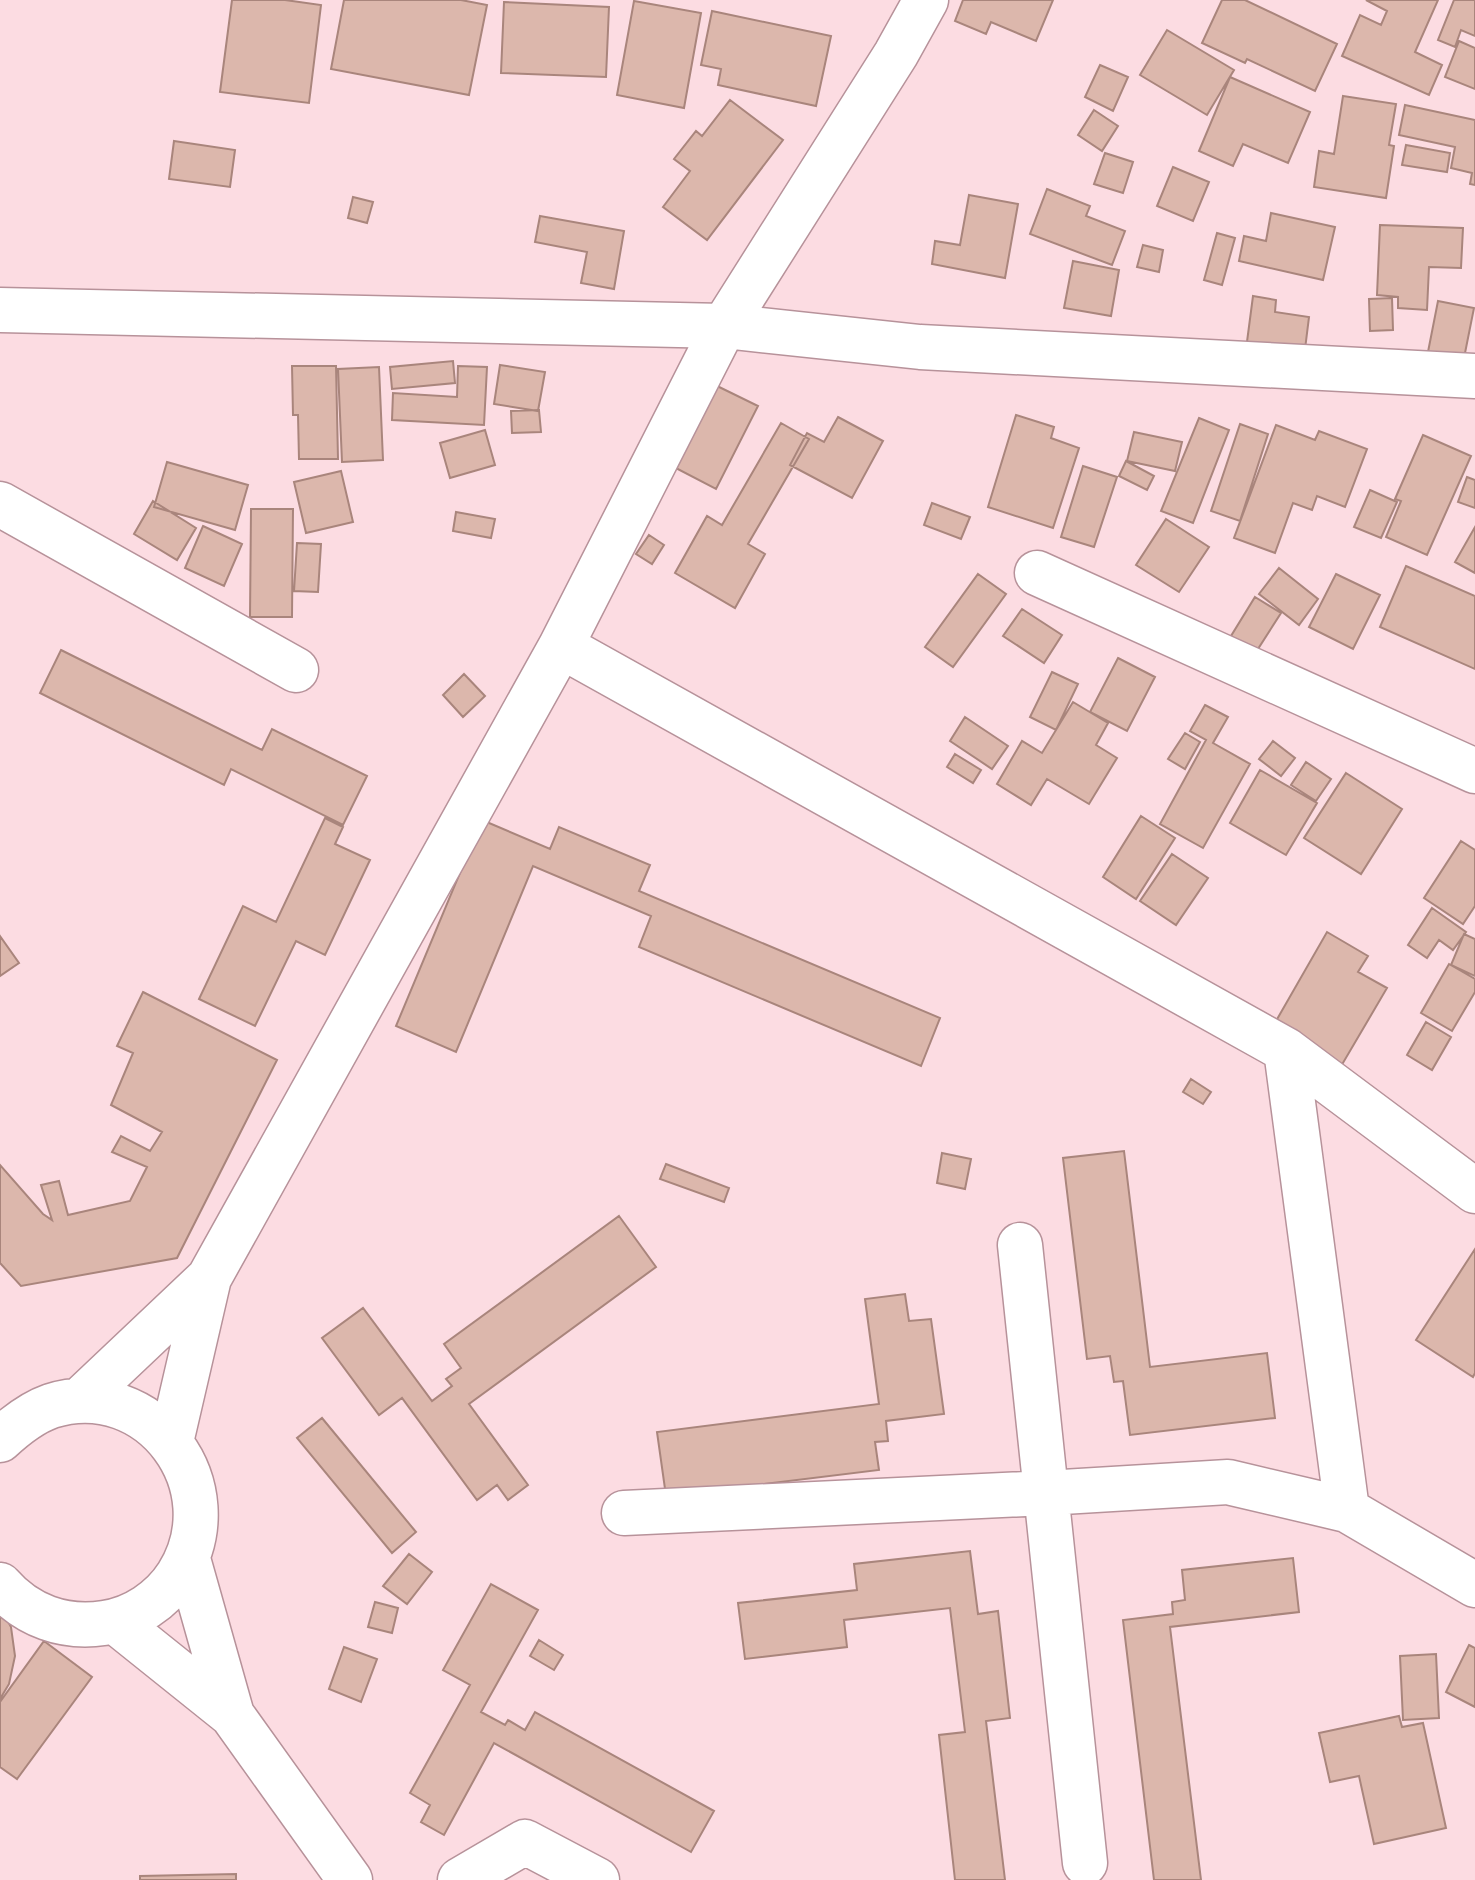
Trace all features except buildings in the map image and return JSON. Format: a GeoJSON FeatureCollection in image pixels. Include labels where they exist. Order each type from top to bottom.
{"type":"FeatureCollection","features":[{"type":"Feature","properties":{"kind":"street"},"geometry":{"type":"LineString","coordinates":[[171,1442],[209,1278],[561,646],[724,326],[896,54],[926,0]]}},
{"type":"Feature","properties":{"kind":"street"},"geometry":{"type":"LineString","coordinates":[[0,310],[724,326],[920,347],[1475,376]]}},
{"type":"Feature","properties":{"kind":"street"},"geometry":{"type":"LineString","coordinates":[[0,504],[296,670]]}},
{"type":"Feature","properties":{"kind":"street"},"geometry":{"type":"LineString","coordinates":[[1037,573],[1475,771]]}},
{"type":"Feature","properties":{"kind":"street"},"geometry":{"type":"LineString","coordinates":[[561,646],[1286,1050],[1475,1191]]}},
{"type":"Feature","properties":{"kind":"street"},"geometry":{"type":"LineString","coordinates":[[1286,1050],[1347,1510]]}},
{"type":"Feature","properties":{"kind":"street"},"geometry":{"type":"LineString","coordinates":[[1020,1245],[1085,1863]]}},
{"type":"Feature","properties":{"kind":"street"},"geometry":{"type":"LineString","coordinates":[[79,1401],[209,1278]]}},
{"type":"Feature","properties":{"kind":"street"},"geometry":{"type":"LineString","coordinates":[[0,1440],[23,1419],[50,1407],[79,1401],[114,1405],[145,1419],[171,1442],[188,1469],[196,1498],[196,1529],[188,1559],[170,1587],[146,1608],[116,1622],[88,1626],[59,1623],[33,1613],[10,1597],[0,1585]]}},
{"type":"Feature","properties":{"kind":"street"},"geometry":{"type":"LineString","coordinates":[[624,1513],[1228,1482],[1347,1510],[1475,1585]]}},
{"type":"Feature","properties":{"kind":"street"},"geometry":{"type":"LineString","coordinates":[[188,1559],[232,1715]]}},
{"type":"Feature","properties":{"kind":"street"},"geometry":{"type":"LineString","coordinates":[[116,1622],[232,1715],[350,1880]]}},
{"type":"Feature","properties":{"kind":"street"},"geometry":{"type":"LineString","coordinates":[[460,1880],[525,1842],[597,1880]]}}]}
